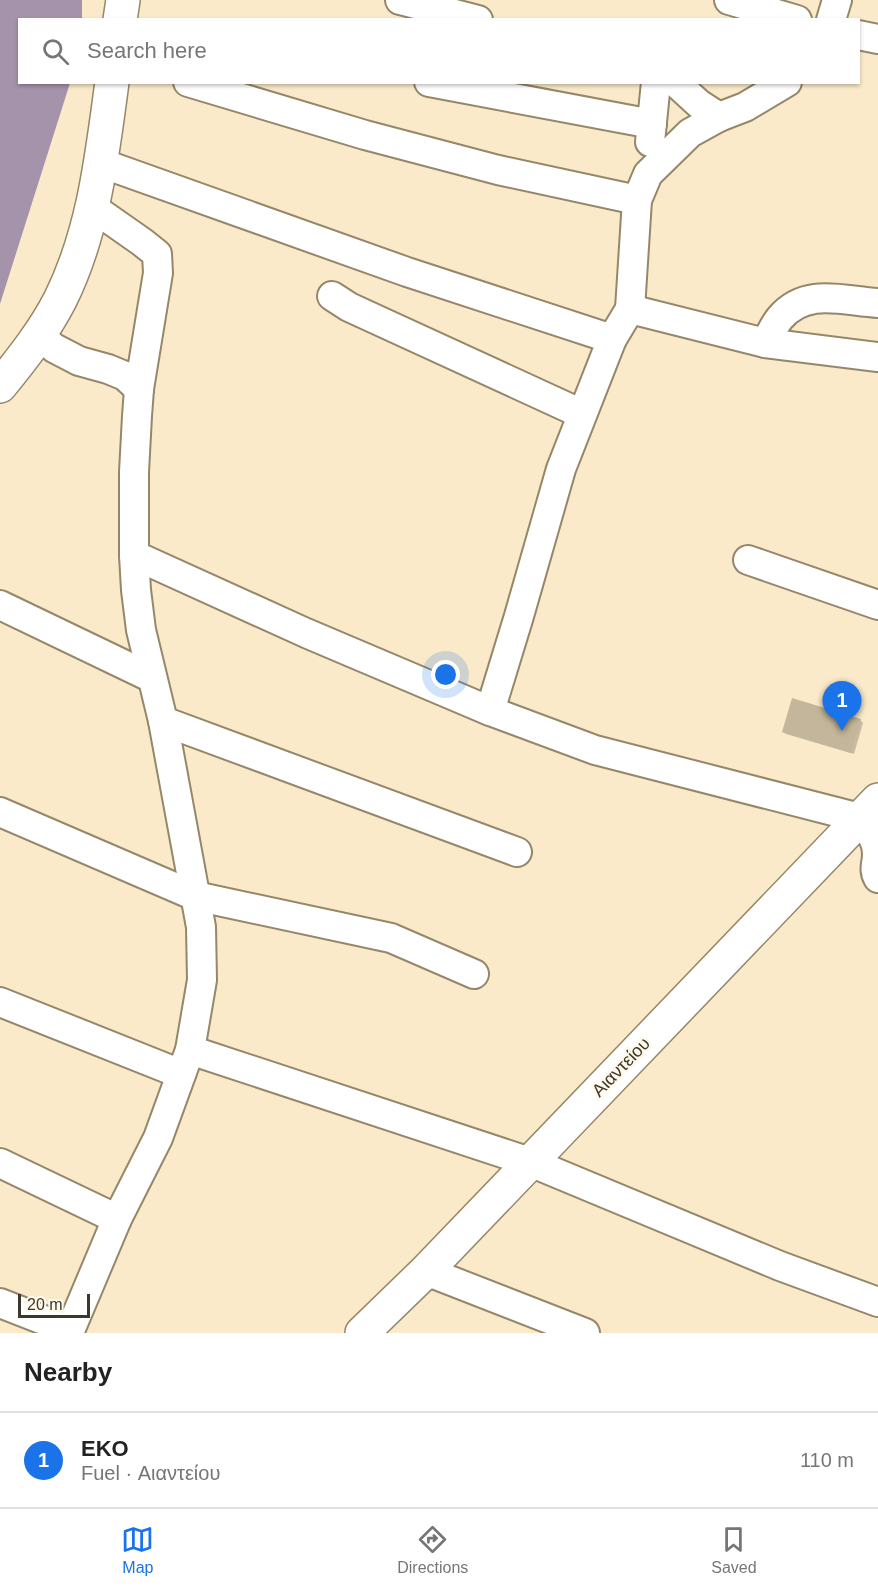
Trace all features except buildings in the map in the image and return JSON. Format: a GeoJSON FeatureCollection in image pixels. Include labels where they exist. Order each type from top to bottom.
{"type":"FeatureCollection","features":[{"type":"Feature","properties":{"kind":"main road"},"geometry":{"type":"LineString","coordinates":[[120,18],[123,0]]}},
{"type":"Feature","properties":{"kind":"main road"},"geometry":{"type":"LineString","coordinates":[[0,387],[34,344],[60,299],[75,264],[93,207],[112,84]]}},
{"type":"Feature","properties":{"kind":"main road","name":"Αιαντείου"},"geometry":{"type":"LineString","coordinates":[[362,1333],[426,1271],[869,809]]}},
{"type":"Feature","properties":{"kind":"street"},"geometry":{"type":"LineString","coordinates":[[400,0],[470,18]]}},
{"type":"Feature","properties":{"kind":"street"},"geometry":{"type":"LineString","coordinates":[[729,0],[790,18]]}},
{"type":"Feature","properties":{"kind":"street"},"geometry":{"type":"LineString","coordinates":[[832,18],[837,0]]}},
{"type":"Feature","properties":{"kind":"street"},"geometry":{"type":"LineString","coordinates":[[860,35],[878,39]]}},
{"type":"Feature","properties":{"kind":"street"},"geometry":{"type":"LineString","coordinates":[[195,84],[365,135],[498,170],[637,200]]}},
{"type":"Feature","properties":{"kind":"street"},"geometry":{"type":"LineString","coordinates":[[440,84],[652,124]]}},
{"type":"Feature","properties":{"kind":"street"},"geometry":{"type":"LineString","coordinates":[[490,711],[561,469],[612,339],[630,309],[637,200],[648,174],[656,84]]}},
{"type":"Feature","properties":{"kind":"street"},"geometry":{"type":"LineString","coordinates":[[677,84],[699,104],[719,117]]}},
{"type":"Feature","properties":{"kind":"street"},"geometry":{"type":"LineString","coordinates":[[648,174],[690,133],[719,117],[745,107],[784,84]]}},
{"type":"Feature","properties":{"kind":"street"},"geometry":{"type":"LineString","coordinates":[[101,163],[407,272],[612,339]]}},
{"type":"Feature","properties":{"kind":"street"},"geometry":{"type":"LineString","coordinates":[[0,1303],[69,1332],[117,1219],[158,1138],[185,1062],[202,980],[201,927],[163,721],[141,630],[134,555],[134,472],[139,389],[158,273],[157,254],[93,207]]}},
{"type":"Feature","properties":{"kind":"street"},"geometry":{"type":"LineString","coordinates":[[332,296],[349,307],[582,414]]}},
{"type":"Feature","properties":{"kind":"street"},"geometry":{"type":"LineString","coordinates":[[765,343],[779,319],[793,305],[812,298],[844,298],[878,303]]}},
{"type":"Feature","properties":{"kind":"street"},"geometry":{"type":"LineString","coordinates":[[630,309],[765,343],[878,357]]}},
{"type":"Feature","properties":{"kind":"street"},"geometry":{"type":"LineString","coordinates":[[39,335],[54,348],[79,361],[125,376],[139,389]]}},
{"type":"Feature","properties":{"kind":"street"},"geometry":{"type":"LineString","coordinates":[[134,555],[306,633],[490,711],[595,750],[869,809],[877,854],[874,872],[878,878]]}},
{"type":"Feature","properties":{"kind":"street"},"geometry":{"type":"LineString","coordinates":[[748,560],[878,605]]}},
{"type":"Feature","properties":{"kind":"street"},"geometry":{"type":"LineString","coordinates":[[0,605],[152,678]]}},
{"type":"Feature","properties":{"kind":"street"},"geometry":{"type":"LineString","coordinates":[[163,721],[517,852]]}},
{"type":"Feature","properties":{"kind":"street"},"geometry":{"type":"LineString","coordinates":[[0,812],[195,896],[392,938],[474,974]]}},
{"type":"Feature","properties":{"kind":"street"},"geometry":{"type":"LineString","coordinates":[[0,1002],[185,1062],[531,1162],[780,1266],[878,1302]]}},
{"type":"Feature","properties":{"kind":"street"},"geometry":{"type":"LineString","coordinates":[[0,1163],[117,1219]]}},
{"type":"Feature","properties":{"kind":"street"},"geometry":{"type":"LineString","coordinates":[[426,1271],[585,1333]]}},
{"type":"Feature","properties":{"kind":"shaded area"},"geometry":{"type":"Polygon","coordinates":[[[0,0],[82,0],[82,18],[18,18],[18,84],[70,84],[0,304],[0,0]]]}},
{"type":"Feature","properties":{"kind":"place","name":"EKO"},"geometry":{"type":"Point","coordinates":[842,731]}}]}
